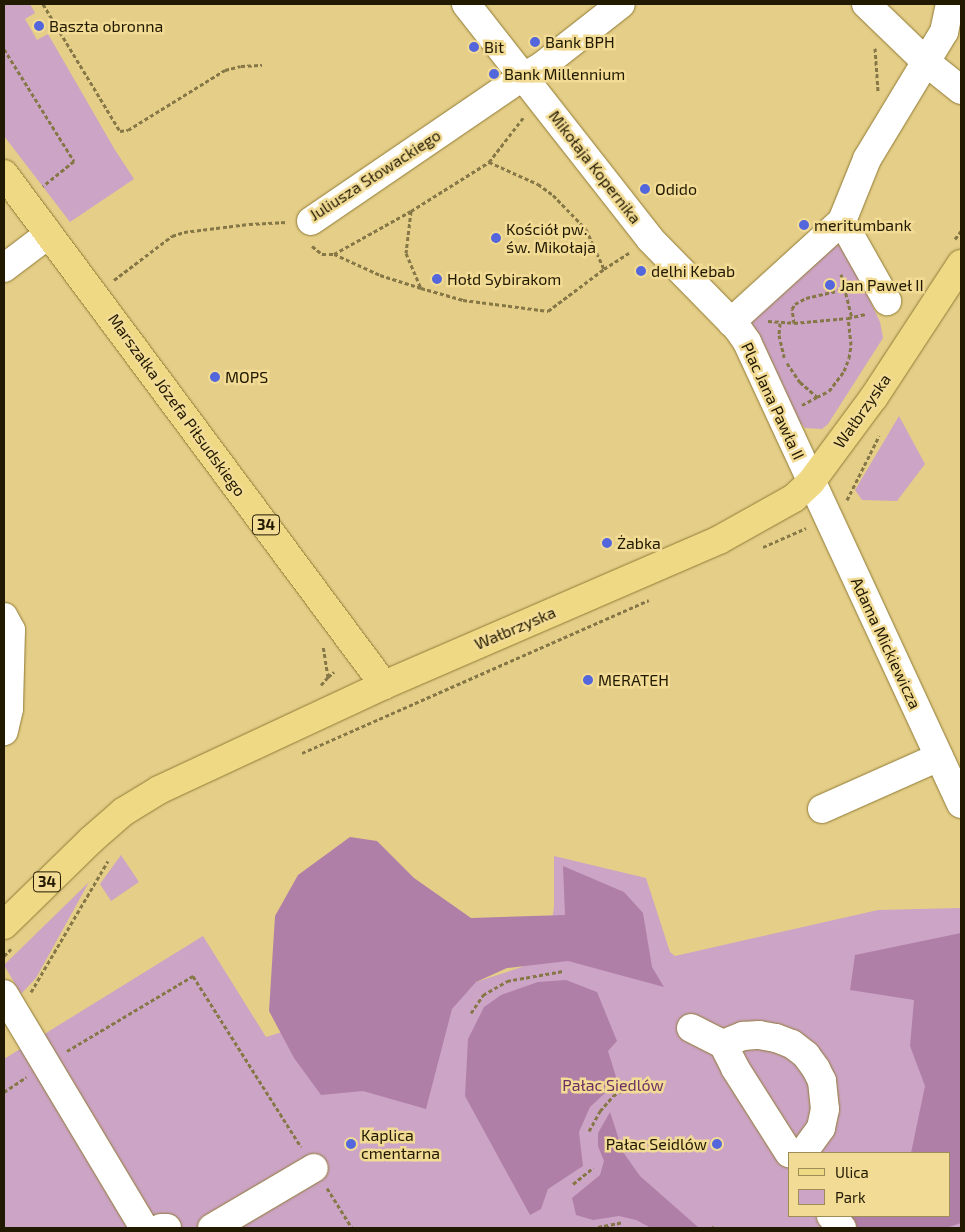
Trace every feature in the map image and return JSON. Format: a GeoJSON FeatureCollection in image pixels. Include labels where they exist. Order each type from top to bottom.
{"type":"FeatureCollection","features":[{"type":"Feature","properties":{"kind":"main road","name":"Marszałka Józefa Piłsudskiego"},"geometry":{"type":"LineString","coordinates":[[4,174],[384,685]]}},
{"type":"Feature","properties":{"kind":"main road","name":"Wałbrzyska"},"geometry":{"type":"LineString","coordinates":[[11,934],[91,840],[123,812],[159,790],[384,685],[718,540],[774,511],[794,498],[812,482],[874,396],[955,255]]}},
{"type":"Feature","properties":{"kind":"street","name":"Mikołaja Kopernika"},"geometry":{"type":"LineString","coordinates":[[466,4],[650,239],[731,322]]}},
{"type":"Feature","properties":{"kind":"street","name":"Juliusza Słowackiego"},"geometry":{"type":"LineString","coordinates":[[311,221],[523,76],[542,66],[621,4]]}},
{"type":"Feature","properties":{"kind":"street"},"geometry":{"type":"LineString","coordinates":[[866,4],[926,62],[961,90]]}},
{"type":"Feature","properties":{"kind":"street"},"geometry":{"type":"LineString","coordinates":[[731,322],[842,221],[867,159],[944,32],[950,4]]}},
{"type":"Feature","properties":{"kind":"street"},"geometry":{"type":"LineString","coordinates":[[926,62],[961,72]]}},
{"type":"Feature","properties":{"kind":"street"},"geometry":{"type":"LineString","coordinates":[[842,221],[887,301]]}},
{"type":"Feature","properties":{"kind":"street"},"geometry":{"type":"LineString","coordinates":[[4,268],[49,234]]}},
{"type":"Feature","properties":{"kind":"street","name":"Plac Jana Pawła II"},"geometry":{"type":"LineString","coordinates":[[731,322],[747,342],[812,482]]}},
{"type":"Feature","properties":{"kind":"street","name":"Adama Mickiewicza"},"geometry":{"type":"LineString","coordinates":[[812,482],[961,804]]}},
{"type":"Feature","properties":{"kind":"street"},"geometry":{"type":"LineString","coordinates":[[4,617],[11,630],[10,709],[4,730]]}},
{"type":"Feature","properties":{"kind":"street"},"geometry":{"type":"LineString","coordinates":[[822,809],[939,757]]}},
{"type":"Feature","properties":{"kind":"street"},"geometry":{"type":"LineString","coordinates":[[10,1004],[41,1052],[144,1228]]}},
{"type":"Feature","properties":{"kind":"street"},"geometry":{"type":"LineString","coordinates":[[690,1028],[723,1044],[735,1068],[788,1152]]}},
{"type":"Feature","properties":{"kind":"street"},"geometry":{"type":"LineString","coordinates":[[723,1044],[743,1036],[759,1035],[776,1038],[792,1044],[806,1055],[822,1081],[826,1109],[821,1128],[804,1152]]}},
{"type":"Feature","properties":{"kind":"street"},"geometry":{"type":"LineString","coordinates":[[212,1228],[314,1168]]}},
{"type":"Feature","properties":{"kind":"street"},"geometry":{"type":"LineString","coordinates":[[832,1217],[842,1228]]}},
{"type":"Feature","properties":{"kind":"street"},"geometry":{"type":"LineString","coordinates":[[160,1228],[167,1228]]}},
{"type":"Feature","properties":{"kind":"path"},"geometry":{"type":"LineString","coordinates":[[43,4],[120,131],[128,130],[225,70],[240,66],[262,64]]}},
{"type":"Feature","properties":{"kind":"path"},"geometry":{"type":"LineString","coordinates":[[874,42],[878,100]]}},
{"type":"Feature","properties":{"kind":"path"},"geometry":{"type":"LineString","coordinates":[[4,50],[74,161],[37,191]]}},
{"type":"Feature","properties":{"kind":"path"},"geometry":{"type":"LineString","coordinates":[[334,254],[411,211],[489,162],[524,117]]}},
{"type":"Feature","properties":{"kind":"path"},"geometry":{"type":"LineString","coordinates":[[489,162],[538,184],[553,196],[586,229],[604,269]]}},
{"type":"Feature","properties":{"kind":"path"},"geometry":{"type":"LineString","coordinates":[[411,211],[406,253],[421,288]]}},
{"type":"Feature","properties":{"kind":"path"},"geometry":{"type":"LineString","coordinates":[[311,221],[316,228],[304,239],[322,254],[334,254],[380,274],[463,300],[548,311],[604,269],[634,250]]}},
{"type":"Feature","properties":{"kind":"path","name":"Juliusza Słowackiego"},"geometry":{"type":"LineString","coordinates":[[108,284],[172,236],[184,232],[249,224],[311,221]]}},
{"type":"Feature","properties":{"kind":"path"},"geometry":{"type":"LineString","coordinates":[[955,255],[961,231]]}},
{"type":"Feature","properties":{"kind":"path"},"geometry":{"type":"LineString","coordinates":[[794,322],[792,309],[795,304],[806,298],[845,289]]}},
{"type":"Feature","properties":{"kind":"path","name":"Plac Jana Pawła II"},"geometry":{"type":"LineString","coordinates":[[780,323],[780,335],[786,362],[800,382],[817,397],[829,392],[844,371],[851,345],[848,301]]}},
{"type":"Feature","properties":{"kind":"path"},"geometry":{"type":"LineString","coordinates":[[764,321],[780,323],[850,318],[875,311],[887,301]]}},
{"type":"Feature","properties":{"kind":"path"},"geometry":{"type":"LineString","coordinates":[[758,549],[814,525]]}},
{"type":"Feature","properties":{"kind":"path"},"geometry":{"type":"LineString","coordinates":[[294,757],[651,599]]}},
{"type":"Feature","properties":{"kind":"path"},"geometry":{"type":"LineString","coordinates":[[322,643],[328,676]]}},
{"type":"Feature","properties":{"kind":"path"},"geometry":{"type":"LineString","coordinates":[[316,692],[328,676],[334,672]]}},
{"type":"Feature","properties":{"kind":"path"},"geometry":{"type":"LineString","coordinates":[[102,862],[109,855]]}},
{"type":"Feature","properties":{"kind":"path"},"geometry":{"type":"LineString","coordinates":[[10,1004],[99,875]]}},
{"type":"Feature","properties":{"kind":"path"},"geometry":{"type":"LineString","coordinates":[[4,956],[11,934]]}},
{"type":"Feature","properties":{"kind":"path"},"geometry":{"type":"LineString","coordinates":[[471,1014],[483,995],[507,982],[563,971]]}},
{"type":"Feature","properties":{"kind":"path"},"geometry":{"type":"LineString","coordinates":[[4,1092],[41,1052],[193,976],[352,1228]]}},
{"type":"Feature","properties":{"kind":"path"},"geometry":{"type":"LineString","coordinates":[[589,1131],[600,1111],[613,1096],[626,1088]]}},
{"type":"Feature","properties":{"kind":"path"},"geometry":{"type":"LineString","coordinates":[[573,1184],[593,1168]]}},
{"type":"Feature","properties":{"kind":"path"},"geometry":{"type":"LineString","coordinates":[[598,1227],[623,1222]]}},
{"type":"Feature","properties":{"kind":"green space"},"geometry":{"type":"Polygon","coordinates":[[[4,4],[30,4],[35,13],[25,19],[37,40],[48,34],[115,150],[134,179],[70,222],[4,136],[4,4]]]}},
{"type":"Feature","properties":{"kind":"green space"},"geometry":{"type":"Polygon","coordinates":[[[841,239],[880,322],[883,338],[828,424],[822,429],[805,428],[798,420],[759,334],[750,321],[841,239]]]}},
{"type":"Feature","properties":{"kind":"green space"},"geometry":{"type":"Polygon","coordinates":[[[899,416],[925,464],[897,501],[862,500],[855,490],[899,416]]]}},
{"type":"Feature","properties":{"kind":"green space"},"geometry":{"type":"Polygon","coordinates":[[[121,855],[139,882],[111,901],[100,884],[121,855]]]}},
{"type":"Feature","properties":{"kind":"green space","name":"Pałac Siedlów"},"geometry":{"type":"Polygon","coordinates":[[[554,856],[646,878],[670,952],[675,956],[878,910],[961,908],[961,1228],[4,1228],[4,1059],[203,936],[266,1037],[402,995],[476,982],[522,967],[532,952],[546,958],[554,907],[554,856]]]}},
{"type":"Feature","properties":{"kind":"green space"},"geometry":{"type":"Polygon","coordinates":[[[89,882],[36,978],[21,994],[4,965],[89,882]]]}},
{"type":"Feature","properties":{"kind":"shaded area"},"geometry":{"type":"Polygon","coordinates":[[[350,837],[377,841],[414,878],[471,918],[565,915],[563,866],[624,892],[643,913],[652,967],[664,987],[568,961],[507,968],[476,982],[452,1009],[426,1109],[363,1091],[321,1095],[294,1058],[269,1011],[275,916],[298,875],[350,837]]]}},
{"type":"Feature","properties":{"kind":"shaded area"},"geometry":{"type":"Polygon","coordinates":[[[961,933],[961,1223],[946,1228],[859,1228],[851,1225],[843,1217],[950,1217],[950,1152],[911,1152],[925,1086],[910,1046],[914,1000],[850,990],[855,955],[961,933]]]}},
{"type":"Feature","properties":{"kind":"shaded area"},"geometry":{"type":"Polygon","coordinates":[[[566,980],[597,992],[617,1041],[608,1051],[616,1077],[609,1081],[605,1093],[590,1107],[579,1132],[583,1166],[548,1189],[541,1209],[530,1215],[465,1096],[468,1039],[484,1007],[501,995],[538,982],[566,980]]]}},
{"type":"Feature","properties":{"kind":"shaded area"},"geometry":{"type":"Polygon","coordinates":[[[610,1112],[623,1152],[640,1176],[699,1228],[651,1228],[636,1220],[619,1216],[593,1220],[576,1215],[572,1198],[600,1175],[604,1161],[598,1146],[598,1133],[610,1112]]]}},
{"type":"Feature","properties":{"kind":"place","name":"Baszta obronna"},"geometry":{"type":"Point","coordinates":[39,26]}},
{"type":"Feature","properties":{"kind":"place","name":"Bank BPH"},"geometry":{"type":"Point","coordinates":[535,42]}},
{"type":"Feature","properties":{"kind":"place","name":"Bit"},"geometry":{"type":"Point","coordinates":[474,47]}},
{"type":"Feature","properties":{"kind":"place","name":"Bank Millennium"},"geometry":{"type":"Point","coordinates":[494,74]}},
{"type":"Feature","properties":{"kind":"place","name":"Odido"},"geometry":{"type":"Point","coordinates":[645,189]}},
{"type":"Feature","properties":{"kind":"place","name":"meritumbank"},"geometry":{"type":"Point","coordinates":[804,225]}},
{"type":"Feature","properties":{"kind":"place","name":"Kościół pw. św. Mikołaja"},"geometry":{"type":"Point","coordinates":[496,238]}},
{"type":"Feature","properties":{"kind":"place","name":"delhi Kebab"},"geometry":{"type":"Point","coordinates":[641,271]}},
{"type":"Feature","properties":{"kind":"place","name":"Hołd Sybirakom"},"geometry":{"type":"Point","coordinates":[437,279]}},
{"type":"Feature","properties":{"kind":"place","name":"Jan Paweł II"},"geometry":{"type":"Point","coordinates":[830,285]}},
{"type":"Feature","properties":{"kind":"place","name":"MOPS"},"geometry":{"type":"Point","coordinates":[215,377]}},
{"type":"Feature","properties":{"kind":"place","name":"Żabka"},"geometry":{"type":"Point","coordinates":[607,543]}},
{"type":"Feature","properties":{"kind":"place","name":"MERATEH"},"geometry":{"type":"Point","coordinates":[588,680]}},
{"type":"Feature","properties":{"kind":"place","name":"Kaplica cmentarna"},"geometry":{"type":"Point","coordinates":[351,1144]}},
{"type":"Feature","properties":{"kind":"place","name":"Pałac Seidlów"},"geometry":{"type":"Point","coordinates":[717,1144]}}]}
